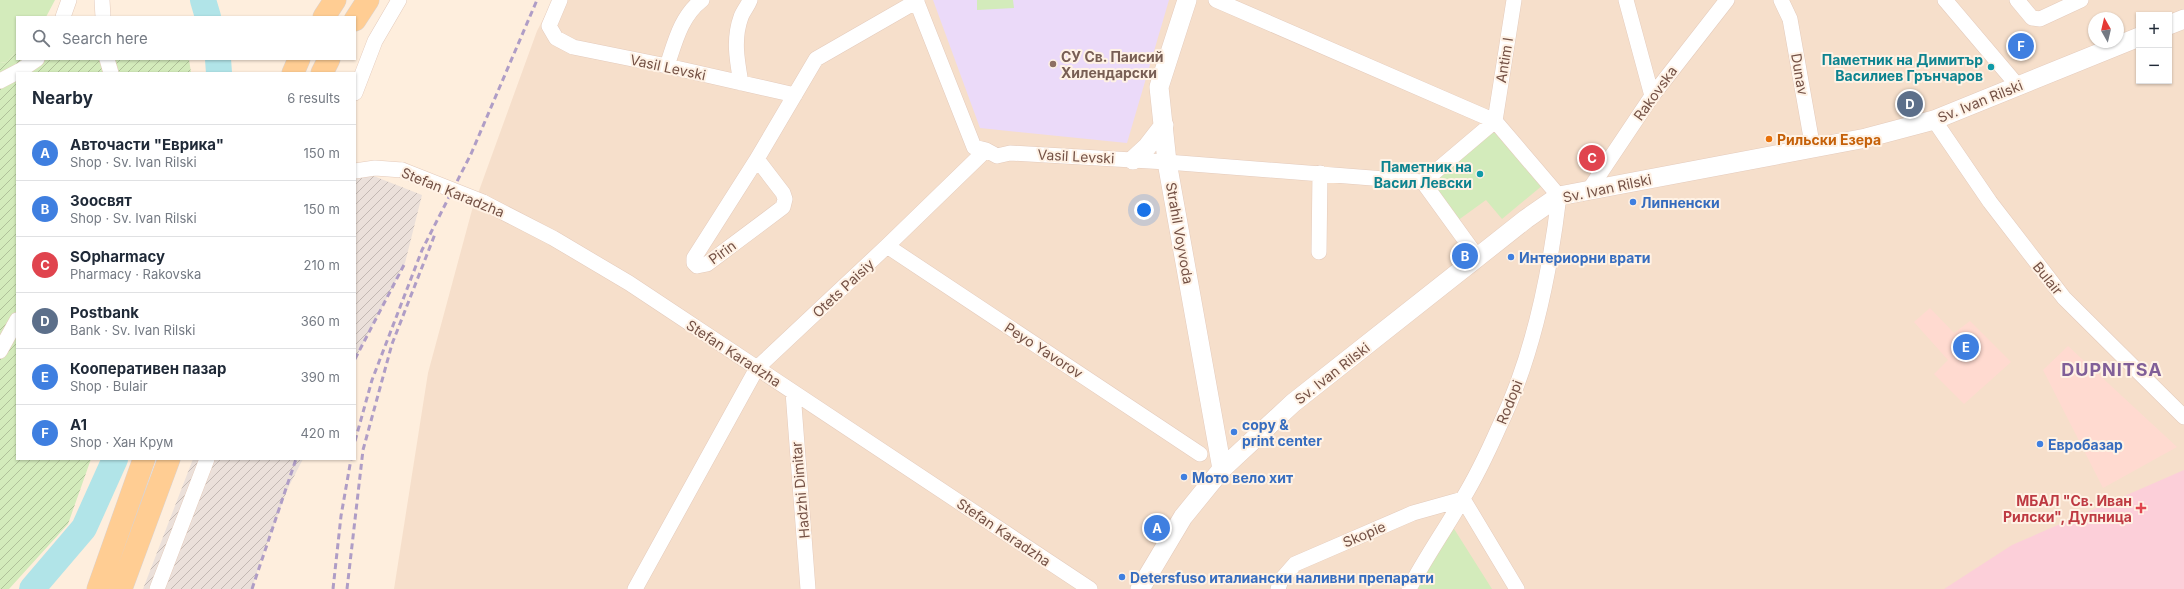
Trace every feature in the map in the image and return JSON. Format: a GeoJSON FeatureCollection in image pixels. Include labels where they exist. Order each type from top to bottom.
{"type":"FeatureCollection","features":[{"type":"Feature","properties":{"kind":"main road"},"geometry":{"type":"LineString","coordinates":[[325,16],[335,0]]}},
{"type":"Feature","properties":{"kind":"main road"},"geometry":{"type":"LineString","coordinates":[[356,18],[368,0]]}},
{"type":"Feature","properties":{"kind":"main road"},"geometry":{"type":"LineString","coordinates":[[293,72],[299,60]]}},
{"type":"Feature","properties":{"kind":"main road"},"geometry":{"type":"LineString","coordinates":[[322,72],[328,60]]}},
{"type":"Feature","properties":{"kind":"main road"},"geometry":{"type":"LineString","coordinates":[[98,589],[144,460]]}},
{"type":"Feature","properties":{"kind":"main road"},"geometry":{"type":"LineString","coordinates":[[121,589],[169,460]]}},
{"type":"Feature","properties":{"kind":"street"},"geometry":{"type":"LineString","coordinates":[[63,16],[69,0]]}},
{"type":"Feature","properties":{"kind":"street"},"geometry":{"type":"LineString","coordinates":[[102,0],[103,16]]}},
{"type":"Feature","properties":{"kind":"street"},"geometry":{"type":"LineString","coordinates":[[356,90],[375,41],[399,0]]}},
{"type":"Feature","properties":{"kind":"street","name":"Vasil Levski"},"geometry":{"type":"LineString","coordinates":[[560,0],[550,26],[556,38],[573,47],[667,66],[795,96]]}},
{"type":"Feature","properties":{"kind":"street"},"geometry":{"type":"LineString","coordinates":[[667,66],[682,22],[694,6],[702,0]]}},
{"type":"Feature","properties":{"kind":"street"},"geometry":{"type":"LineString","coordinates":[[741,83],[736,57],[736,34],[741,15],[750,0]]}},
{"type":"Feature","properties":{"kind":"street","name":"Strahil Voyvoda"},"geometry":{"type":"LineString","coordinates":[[1187,0],[1159,87],[1167,162],[1222,469]]}},
{"type":"Feature","properties":{"kind":"street"},"geometry":{"type":"LineString","coordinates":[[1216,0],[1495,121],[1559,196]]}},
{"type":"Feature","properties":{"kind":"street","name":"Antim I"},"geometry":{"type":"LineString","coordinates":[[1495,121],[1514,0]]}},
{"type":"Feature","properties":{"kind":"street"},"geometry":{"type":"LineString","coordinates":[[1626,0],[1652,96]]}},
{"type":"Feature","properties":{"kind":"street","name":"Rakovska"},"geometry":{"type":"LineString","coordinates":[[1589,190],[1652,96],[1727,0]]}},
{"type":"Feature","properties":{"kind":"street","name":"Dunav"},"geometry":{"type":"LineString","coordinates":[[1781,0],[1790,19],[1813,149]]}},
{"type":"Feature","properties":{"kind":"street"},"geometry":{"type":"LineString","coordinates":[[1945,0],[2018,86]]}},
{"type":"Feature","properties":{"kind":"street"},"geometry":{"type":"LineString","coordinates":[[2017,0],[2032,18],[2040,19],[2081,0]]}},
{"type":"Feature","properties":{"kind":"street"},"geometry":{"type":"LineString","coordinates":[[917,1],[974,147],[986,150]]}},
{"type":"Feature","properties":{"kind":"street","name":"Pirin"},"geometry":{"type":"LineString","coordinates":[[757,159],[783,193],[785,199],[783,207],[707,264],[698,266],[694,263],[694,258],[757,159],[816,59],[917,1]]}},
{"type":"Feature","properties":{"kind":"street"},"geometry":{"type":"LineString","coordinates":[[2172,24],[2184,19]]}},
{"type":"Feature","properties":{"kind":"street","name":"Sv. Ivan Rilski"},"geometry":{"type":"LineString","coordinates":[[1140,589],[1183,517],[1222,469],[1293,403],[1526,219],[1559,196],[1813,149],[1866,138],[1934,120],[2136,38]]}},
{"type":"Feature","properties":{"kind":"street"},"geometry":{"type":"LineString","coordinates":[[17,72],[36,60]]}},
{"type":"Feature","properties":{"kind":"street"},"geometry":{"type":"LineString","coordinates":[[99,72],[103,60]]}},
{"type":"Feature","properties":{"kind":"street"},"geometry":{"type":"LineString","coordinates":[[107,60],[111,72]]}},
{"type":"Feature","properties":{"kind":"street"},"geometry":{"type":"LineString","coordinates":[[0,81],[16,73]]}},
{"type":"Feature","properties":{"kind":"street","name":"Bulair"},"geometry":{"type":"LineString","coordinates":[[1934,120],[1990,202],[2064,298],[2184,417]]}},
{"type":"Feature","properties":{"kind":"street"},"geometry":{"type":"LineString","coordinates":[[1478,258],[1423,182],[1495,121]]}},
{"type":"Feature","properties":{"kind":"street"},"geometry":{"type":"LineString","coordinates":[[1133,160],[1147,147],[1164,125]]}},
{"type":"Feature","properties":{"kind":"street","name":"Vasil Levski"},"geometry":{"type":"LineString","coordinates":[[986,150],[997,156],[1010,153],[1167,162],[1423,182]]}},
{"type":"Feature","properties":{"kind":"street","name":"Otets Paisiy"},"geometry":{"type":"LineString","coordinates":[[635,589],[757,368],[887,246],[986,150]]}},
{"type":"Feature","properties":{"kind":"street","name":"Stefan Karadzha"},"geometry":{"type":"LineString","coordinates":[[356,171],[365,168],[402,170],[483,202],[552,238],[629,283],[1090,589]]}},
{"type":"Feature","properties":{"kind":"street"},"geometry":{"type":"LineString","coordinates":[[1319,252],[1320,173]]}},
{"type":"Feature","properties":{"kind":"street","name":"Rodopi"},"geometry":{"type":"LineString","coordinates":[[1409,589],[1462,499],[1500,426],[1517,384],[1534,327],[1552,252],[1559,196]]}},
{"type":"Feature","properties":{"kind":"street","name":"Peyo Yavorov"},"geometry":{"type":"LineString","coordinates":[[887,246],[1200,454]]}},
{"type":"Feature","properties":{"kind":"street"},"geometry":{"type":"LineString","coordinates":[[0,351],[16,322]]}},
{"type":"Feature","properties":{"kind":"street","name":"Hadzhi Dimitar"},"geometry":{"type":"LineString","coordinates":[[793,392],[808,589]]}},
{"type":"Feature","properties":{"kind":"street"},"geometry":{"type":"LineString","coordinates":[[157,589],[207,460]]}},
{"type":"Feature","properties":{"kind":"street"},"geometry":{"type":"LineString","coordinates":[[1462,499],[1518,589]]}},
{"type":"Feature","properties":{"kind":"street","name":"Skopie"},"geometry":{"type":"LineString","coordinates":[[1278,589],[1281,580],[1295,564],[1413,513],[1462,499]]}},
{"type":"Feature","properties":{"kind":"shaded area"},"geometry":{"type":"Polygon","coordinates":[[[553,0],[2184,0],[2184,589],[394,589],[428,373],[472,210],[537,31],[553,0]]]}},
{"type":"Feature","properties":{"kind":"shaded area","name":"СУ Св. Паисий Хилендарски"},"geometry":{"type":"Polygon","coordinates":[[[933,0],[1169,0],[1127,143],[980,128],[933,0]]]}},
{"type":"Feature","properties":{"kind":"shaded area"},"geometry":{"type":"Polygon","coordinates":[[[366,173],[422,195],[405,263],[356,357],[356,176],[366,173]]]}},
{"type":"Feature","properties":{"kind":"shaded area"},"geometry":{"type":"Polygon","coordinates":[[[1930,308],[1954,333],[1970,321],[2011,362],[1964,404],[1934,374],[1948,360],[1914,322],[1930,308]]]}},
{"type":"Feature","properties":{"kind":"shaded area"},"geometry":{"type":"Polygon","coordinates":[[[2068,346],[2177,447],[2103,488],[2043,370],[2068,346]]]}},
{"type":"Feature","properties":{"kind":"shaded area"},"geometry":{"type":"Polygon","coordinates":[[[193,460],[302,460],[288,488],[260,562],[252,589],[143,589],[193,460]]]}},
{"type":"Feature","properties":{"kind":"shaded area","name":"МБАЛ \"Св. Иван Рилски\", Дупница"},"geometry":{"type":"Polygon","coordinates":[[[2184,470],[2184,589],[1944,589],[2012,545],[2184,470]]]}},
{"type":"Feature","properties":{"kind":"green space"},"geometry":{"type":"Polygon","coordinates":[[[0,0],[55,0],[47,16],[16,16],[16,51],[7,62],[0,63],[0,0]]]}},
{"type":"Feature","properties":{"kind":"green space"},"geometry":{"type":"Polygon","coordinates":[[[977,0],[1013,0],[1014,8],[977,10],[977,0]]]}},
{"type":"Feature","properties":{"kind":"green space"},"geometry":{"type":"Polygon","coordinates":[[[16,51],[16,60],[189,60],[191,72],[16,72],[16,460],[91,460],[68,524],[9,589],[0,589],[0,63],[7,62],[16,51]]]}},
{"type":"Feature","properties":{"kind":"green space"},"geometry":{"type":"Polygon","coordinates":[[[1493,128],[1543,185],[1502,219],[1486,200],[1457,221],[1426,181],[1493,128]]]}},
{"type":"Feature","properties":{"kind":"green space"},"geometry":{"type":"Polygon","coordinates":[[[1451,524],[1492,589],[1418,589],[1451,524]]]}},
{"type":"Feature","properties":{"kind":"waterway"},"geometry":{"type":"LineString","coordinates":[[203,0],[208,16]]}},
{"type":"Feature","properties":{"kind":"waterway"},"geometry":{"type":"LineString","coordinates":[[218,60],[219,72]]}},
{"type":"Feature","properties":{"kind":"waterway"},"geometry":{"type":"LineString","coordinates":[[32,589],[84,528],[115,460]]}},
{"type":"Feature","properties":{"kind":"railway"},"geometry":{"type":"LineString","coordinates":[[356,437],[372,380],[422,250],[471,154],[537,0]]}},
{"type":"Feature","properties":{"kind":"railway"},"geometry":{"type":"LineString","coordinates":[[347,589],[363,450],[392,344],[435,234]]}},
{"type":"Feature","properties":{"kind":"railway"},"geometry":{"type":"LineString","coordinates":[[356,357],[405,263]]}},
{"type":"Feature","properties":{"kind":"railway"},"geometry":{"type":"LineString","coordinates":[[252,589],[296,460]]}},
{"type":"Feature","properties":{"kind":"railway"},"geometry":{"type":"LineString","coordinates":[[333,589],[341,516],[351,460]]}},
{"type":"Feature","properties":{"kind":"place","name":"A1"},"geometry":{"type":"Point","coordinates":[2021,46]}},
{"type":"Feature","properties":{"kind":"place","name":"СУ Св. Паисий Хилендарски"},"geometry":{"type":"Point","coordinates":[1053,64]}},
{"type":"Feature","properties":{"kind":"place","name":"Паметник на Димитър Василиев Грънчаров"},"geometry":{"type":"Point","coordinates":[1991,67]}},
{"type":"Feature","properties":{"kind":"place","name":"Postbank"},"geometry":{"type":"Point","coordinates":[1910,104]}},
{"type":"Feature","properties":{"kind":"place","name":"Рильски Езера"},"geometry":{"type":"Point","coordinates":[1769,139]}},
{"type":"Feature","properties":{"kind":"place","name":"SOpharmacy"},"geometry":{"type":"Point","coordinates":[1592,158]}},
{"type":"Feature","properties":{"kind":"place","name":"Паметник на Васил Левски"},"geometry":{"type":"Point","coordinates":[1480,174]}},
{"type":"Feature","properties":{"kind":"place","name":"Липненски"},"geometry":{"type":"Point","coordinates":[1633,202]}},
{"type":"Feature","properties":{"kind":"place","name":"Зоосвят"},"geometry":{"type":"Point","coordinates":[1465,256]}},
{"type":"Feature","properties":{"kind":"place","name":"Интериорни врати"},"geometry":{"type":"Point","coordinates":[1511,257]}},
{"type":"Feature","properties":{"kind":"place","name":"Кооперативен пазар"},"geometry":{"type":"Point","coordinates":[1966,347]}},
{"type":"Feature","properties":{"kind":"place","name":"copy & print center"},"geometry":{"type":"Point","coordinates":[1234,432]}},
{"type":"Feature","properties":{"kind":"place","name":"Евробазар"},"geometry":{"type":"Point","coordinates":[2040,444]}},
{"type":"Feature","properties":{"kind":"place","name":"Мото вело хит"},"geometry":{"type":"Point","coordinates":[1184,477]}},
{"type":"Feature","properties":{"kind":"place","name":"МБАЛ \"Св. Иван Рилски\", Дупница"},"geometry":{"type":"Point","coordinates":[2141,508]}},
{"type":"Feature","properties":{"kind":"place","name":"Авточасти \"Еврика\""},"geometry":{"type":"Point","coordinates":[1157,528]}},
{"type":"Feature","properties":{"kind":"place","name":"Detersfuso италиански наливни препарати"},"geometry":{"type":"Point","coordinates":[1122,577]}},
{"type":"Feature","properties":{"kind":"district","name":"DUPNITSA"},"geometry":{"type":"Point","coordinates":[2112,369]}}]}
